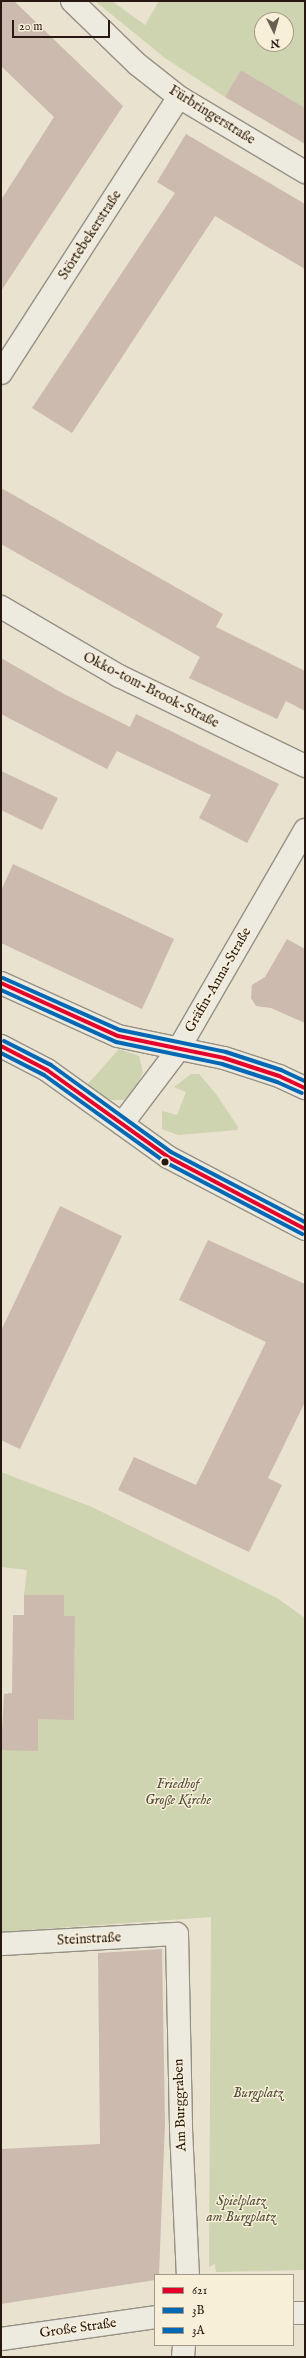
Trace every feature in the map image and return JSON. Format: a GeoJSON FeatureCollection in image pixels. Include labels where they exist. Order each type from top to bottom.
{"type":"FeatureCollection","features":[{"type":"Feature","properties":{"kind":"street","name":"Fürbringerstraße"},"geometry":{"type":"LineString","coordinates":[[72,1],[137,64],[179,97],[305,172]]}},
{"type":"Feature","properties":{"kind":"street","name":"Störtebekerstraße"},"geometry":{"type":"LineString","coordinates":[[1,373],[179,97]]}},
{"type":"Feature","properties":{"kind":"street","name":"Okko-tom-Brook-Straße"},"geometry":{"type":"LineString","coordinates":[[1,607],[119,676],[305,766]]}},
{"type":"Feature","properties":{"kind":"street","name":"Gräfin-Anna-Straße"},"geometry":{"type":"LineString","coordinates":[[122,1124],[178,1050],[305,830]]}},
{"type":"Feature","properties":{"kind":"street"},"geometry":{"type":"LineString","coordinates":[[1,982],[118,1036],[178,1050],[224,1058],[259,1068],[305,1088]]}},
{"type":"Feature","properties":{"kind":"street"},"geometry":{"type":"LineString","coordinates":[[1,1046],[47,1070],[168,1157],[305,1229]]}},
{"type":"Feature","properties":{"kind":"street","name":"Steinstraße"},"geometry":{"type":"LineString","coordinates":[[1,1944],[176,1934]]}},
{"type":"Feature","properties":{"kind":"street","name":"Am Burggraben"},"geometry":{"type":"LineString","coordinates":[[176,1934],[180,2129],[188,2274]]}},
{"type":"Feature","properties":{"kind":"street"},"geometry":{"type":"LineString","coordinates":[[294,2313],[305,2313]]}},
{"type":"Feature","properties":{"kind":"street","name":"Große Straße"},"geometry":{"type":"LineString","coordinates":[[1,2339],[154,2317]]}},
{"type":"Feature","properties":{"kind":"street"},"geometry":{"type":"LineString","coordinates":[[183,2357],[184,2346]]}},
{"type":"Feature","properties":{"kind":"green space"},"geometry":{"type":"Polygon","coordinates":[[[95,1],[112,1],[145,25],[159,1],[305,1],[305,108],[241,70],[225,97],[165,58],[95,1]]]}},
{"type":"Feature","properties":{"kind":"green space"},"geometry":{"type":"Polygon","coordinates":[[[119,1049],[139,1056],[143,1072],[136,1087],[124,1100],[110,1100],[87,1085],[119,1049]]]}},
{"type":"Feature","properties":{"kind":"green space"},"geometry":{"type":"Polygon","coordinates":[[[191,1074],[199,1074],[216,1094],[238,1127],[237,1130],[178,1135],[162,1129],[162,1111],[177,1115],[186,1092],[174,1087],[191,1074]]]}},
{"type":"Feature","properties":{"kind":"green space","name":"Friedhof Große Kirche"},"geometry":{"type":"Polygon","coordinates":[[[1,1472],[92,1507],[277,1598],[305,1618],[305,2270],[216,2272],[215,2264],[209,2267],[211,1917],[1,1932],[1,1750],[38,1750],[38,1719],[74,1719],[75,1617],[64,1616],[63,1595],[24,1595],[27,1570],[1,1567],[1,1472]]]}},
{"type":"Feature","properties":{"kind":"building"},"geometry":{"type":"Polygon","coordinates":[[[1,1],[14,1],[123,106],[1,291],[1,200],[54,117],[1,66],[1,1]]]}},
{"type":"Feature","properties":{"kind":"building"},"geometry":{"type":"Polygon","coordinates":[[[241,70],[305,108],[305,144],[225,97],[241,70]]]}},
{"type":"Feature","properties":{"kind":"building"},"geometry":{"type":"Polygon","coordinates":[[[186,134],[305,204],[305,269],[215,216],[72,433],[32,408],[175,193],[157,182],[186,134]]]}},
{"type":"Feature","properties":{"kind":"building"},"geometry":{"type":"Polygon","coordinates":[[[1,488],[223,614],[216,627],[305,671],[305,711],[286,701],[277,719],[189,678],[200,657],[1,544],[1,488]]]}},
{"type":"Feature","properties":{"kind":"building"},"geometry":{"type":"Polygon","coordinates":[[[1,658],[64,694],[130,727],[136,714],[279,784],[247,843],[199,818],[211,795],[117,751],[107,769],[1,714],[1,658]]]}},
{"type":"Feature","properties":{"kind":"building"},"geometry":{"type":"Polygon","coordinates":[[[1,771],[58,798],[42,830],[1,810],[1,771]]]}},
{"type":"Feature","properties":{"kind":"building"},"geometry":{"type":"Polygon","coordinates":[[[13,864],[174,939],[142,1009],[1,943],[1,891],[13,864]]]}},
{"type":"Feature","properties":{"kind":"building"},"geometry":{"type":"Polygon","coordinates":[[[287,939],[305,949],[305,1023],[271,1008],[256,1006],[251,998],[252,985],[265,977],[287,939]]]}},
{"type":"Feature","properties":{"kind":"building"},"geometry":{"type":"Polygon","coordinates":[[[60,1206],[122,1236],[20,1449],[1,1440],[1,1331],[60,1206]]]}},
{"type":"Feature","properties":{"kind":"building"},"geometry":{"type":"Polygon","coordinates":[[[208,1240],[305,1284],[305,1402],[268,1478],[282,1485],[249,1552],[118,1490],[134,1457],[196,1485],[266,1342],[179,1300],[208,1240]]]}},
{"type":"Feature","properties":{"kind":"building"},"geometry":{"type":"Polygon","coordinates":[[[24,1595],[64,1595],[64,1616],[75,1616],[74,1720],[38,1719],[38,1751],[1,1750],[4,1694],[12,1693],[13,1615],[24,1615],[24,1595]]]}},
{"type":"Feature","properties":{"kind":"building"},"geometry":{"type":"Polygon","coordinates":[[[162,1949],[165,2123],[159,2274],[154,2274],[154,2280],[1,2304],[1,2149],[100,2144],[98,1953],[162,1949]]]}},
{"type":"Feature","properties":{"kind":"transit line","name":"3A"},"geometry":{"type":"LineString","coordinates":[[3,978],[120,1030],[226,1052],[281,1070],[305,1081]]}},
{"type":"Feature","properties":{"kind":"transit line","name":"621"},"geometry":{"type":"LineString","coordinates":[[1,983],[118,1036],[224,1058],[279,1076],[305,1088]]}},
{"type":"Feature","properties":{"kind":"transit line","name":"3B"},"geometry":{"type":"LineString","coordinates":[[1,990],[116,1042],[222,1064],[277,1082],[302,1093]]}},
{"type":"Feature","properties":{"kind":"transit line","name":"3A"},"geometry":{"type":"LineString","coordinates":[[4,1041],[51,1065],[171,1152],[305,1222]]}},
{"type":"Feature","properties":{"kind":"transit line","name":"621"},"geometry":{"type":"LineString","coordinates":[[1,1046],[47,1070],[168,1157],[305,1229]]}},
{"type":"Feature","properties":{"kind":"transit line","name":"3B"},"geometry":{"type":"LineString","coordinates":[[1,1053],[44,1075],[165,1162],[302,1234]]}},
{"type":"Feature","properties":{"kind":"park label","name":"Burgplatz"},"geometry":{"type":"Point","coordinates":[258,2093]}},
{"type":"Feature","properties":{"kind":"park label","name":"Spielplatz am Burgplatz"},"geometry":{"type":"Point","coordinates":[241,2210]}}]}
